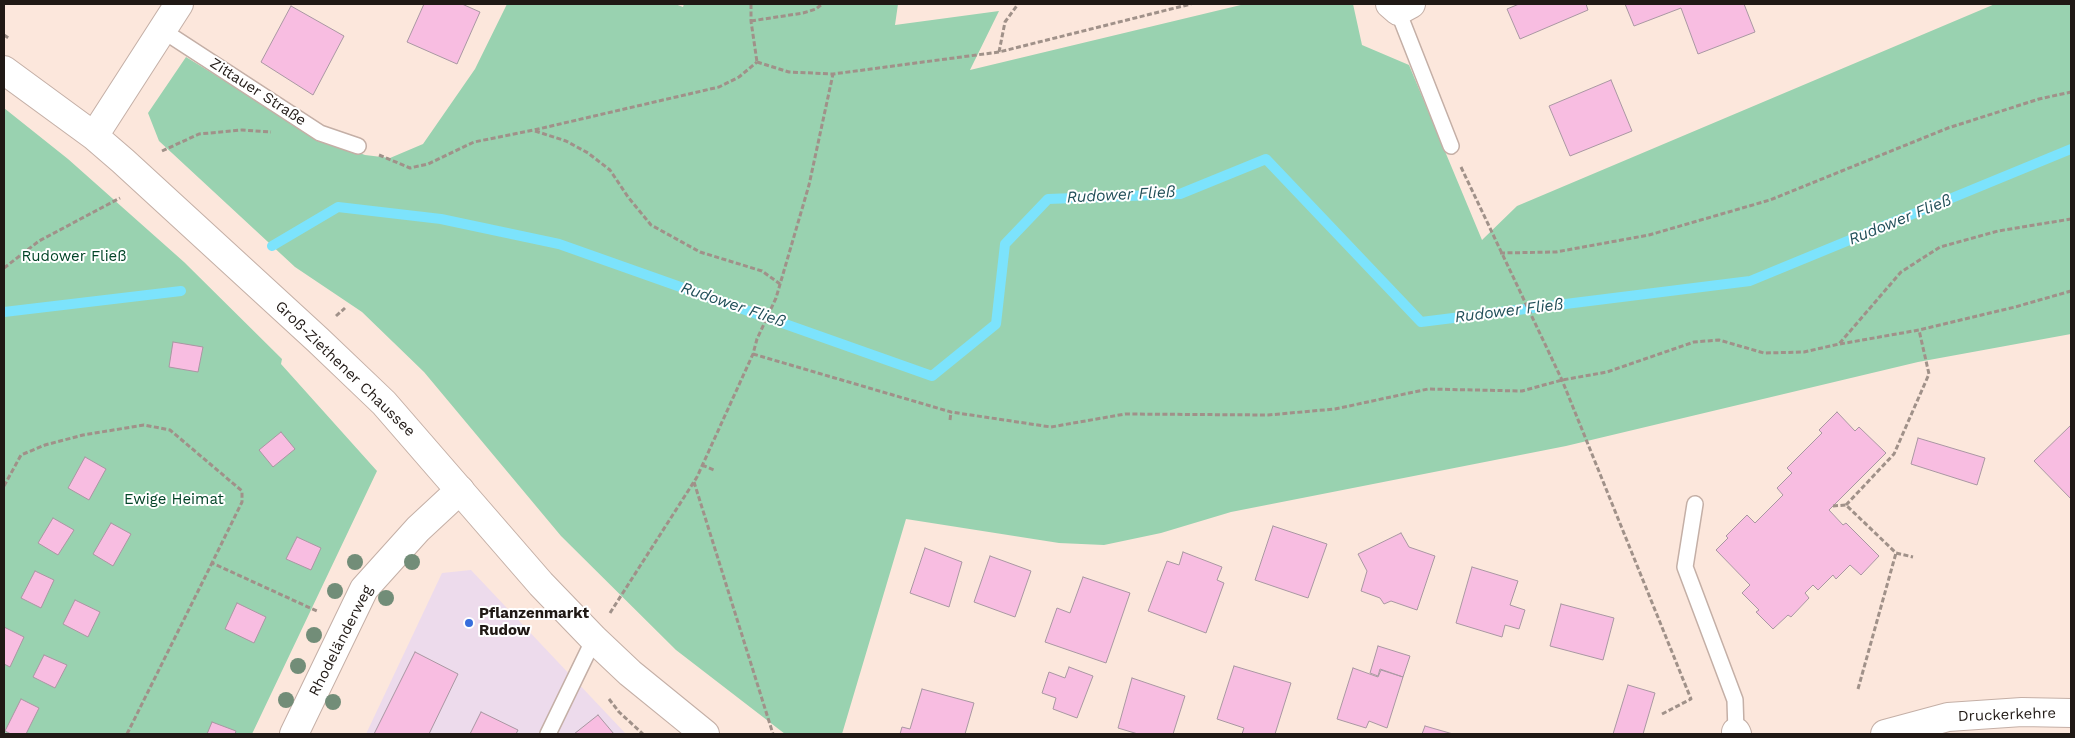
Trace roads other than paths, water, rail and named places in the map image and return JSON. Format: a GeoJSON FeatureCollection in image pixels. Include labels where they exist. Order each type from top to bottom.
{"type":"FeatureCollection","features":[{"type":"Feature","properties":{"kind":"street"},"geometry":{"type":"LineString","coordinates":[[94,136],[179,4]]}},
{"type":"Feature","properties":{"kind":"street","name":"Groß-Ziethener Chaussee"},"geometry":{"type":"LineString","coordinates":[[4,70],[94,136],[138,174],[384,403],[541,584],[594,639],[630,673],[705,734]]}},
{"type":"Feature","properties":{"kind":"street","name":"Rhodeländerweg"},"geometry":{"type":"LineString","coordinates":[[294,734],[364,589],[408,539],[460,490]]}},
{"type":"Feature","properties":{"kind":"street","name":"Druckerkehre"},"geometry":{"type":"LineString","coordinates":[[1885,734],[1948,717],[2022,712],[2071,713]]}},
{"type":"Feature","properties":{"kind":"lane"},"geometry":{"type":"LineString","coordinates":[[1400,6],[1451,146]]}},
{"type":"Feature","properties":{"kind":"lane","name":"Zittauer Straße"},"geometry":{"type":"LineString","coordinates":[[162,30],[320,133],[358,146]]}},
{"type":"Feature","properties":{"kind":"lane"},"geometry":{"type":"LineString","coordinates":[[1695,504],[1685,567],[1735,700],[1736,733]]}},
{"type":"Feature","properties":{"kind":"lane"},"geometry":{"type":"LineString","coordinates":[[548,734],[594,639]]}},
{"type":"Feature","properties":{"kind":"waterway","name":"Rudower Fließ"},"geometry":{"type":"LineString","coordinates":[[272,246],[338,207],[441,219],[559,244],[932,376],[996,324],[1005,244],[1048,199],[1180,194],[1266,159],[1421,322],[1750,281],[2071,149]]}},
{"type":"Feature","properties":{"kind":"waterway","name":"Rudower Fließ"},"geometry":{"type":"LineString","coordinates":[[4,312],[181,291]]}},
{"type":"Feature","properties":{"kind":"place","name":"Pflanzenmarkt Rudow"},"geometry":{"type":"Point","coordinates":[469,623]}},
{"type":"Feature","properties":{"kind":"park label","name":"Ewige Heimat"},"geometry":{"type":"Point","coordinates":[174,500]}}]}
